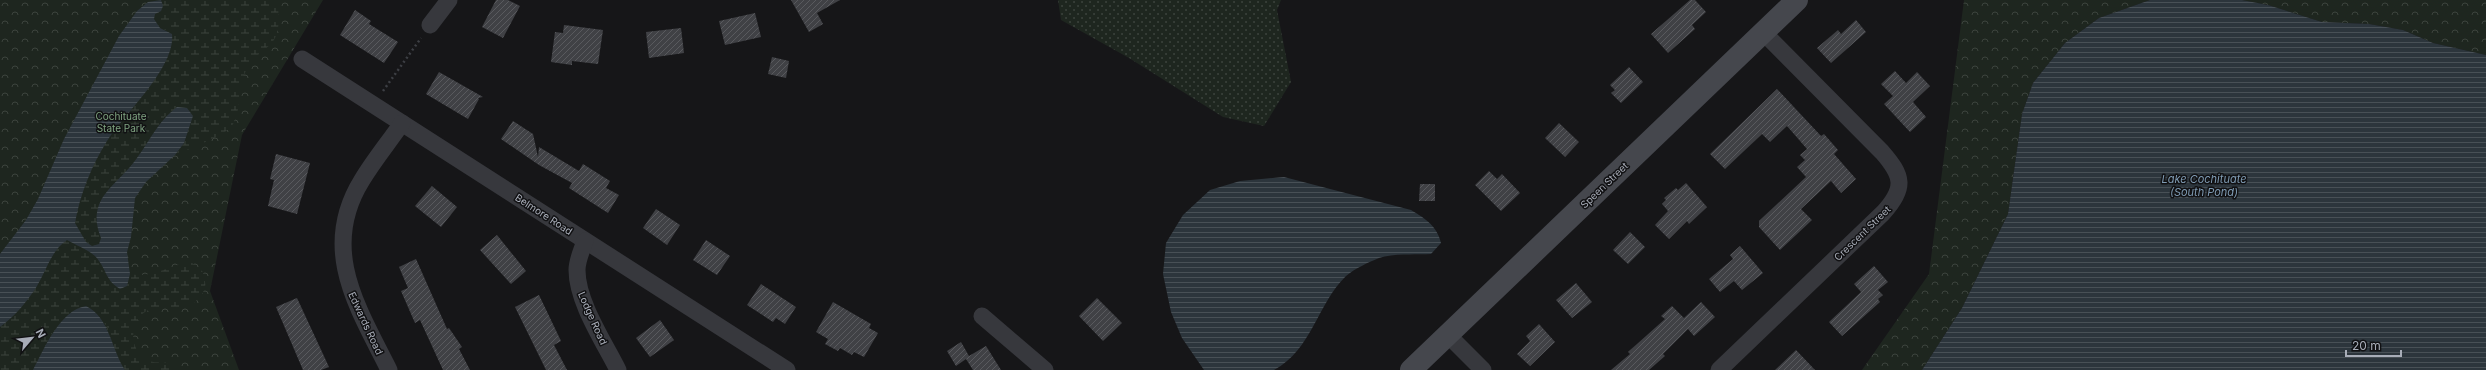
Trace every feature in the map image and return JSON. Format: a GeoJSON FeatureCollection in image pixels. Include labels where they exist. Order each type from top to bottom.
{"type":"FeatureCollection","features":[{"type":"Feature","properties":{"kind":"street"},"geometry":{"type":"LineString","coordinates":[[433,21],[449,0]]}},
{"type":"Feature","properties":{"kind":"street","name":"Speen Street"},"geometry":{"type":"LineString","coordinates":[[1411,370],[1449,336],[1797,0]]}},
{"type":"Feature","properties":{"kind":"street","name":"Crescent Street"},"geometry":{"type":"LineString","coordinates":[[1719,370],[1883,213],[1894,201],[1900,183],[1894,165],[1763,32]]}},
{"type":"Feature","properties":{"kind":"street","name":"Belmore Road"},"geometry":{"type":"LineString","coordinates":[[302,59],[787,370]]}},
{"type":"Feature","properties":{"kind":"street","name":"Edwards Road"},"geometry":{"type":"LineString","coordinates":[[389,370],[354,299],[344,266],[343,249],[348,212],[354,195],[402,123]]}},
{"type":"Feature","properties":{"kind":"street","name":"Lodge Road"},"geometry":{"type":"LineString","coordinates":[[585,241],[577,270],[578,283],[586,306],[618,370]]}},
{"type":"Feature","properties":{"kind":"street"},"geometry":{"type":"LineString","coordinates":[[982,316],[1045,370]]}},
{"type":"Feature","properties":{"kind":"street"},"geometry":{"type":"LineString","coordinates":[[1449,336],[1483,370]]}},
{"type":"Feature","properties":{"kind":"path"},"geometry":{"type":"LineString","coordinates":[[374,105],[433,21]]}},
{"type":"Feature","properties":{"kind":"green space","name":"Cochituate State Park"},"geometry":{"type":"Polygon","coordinates":[[[0,0],[323,0],[242,135],[210,291],[239,370],[0,370],[0,0]]]}},
{"type":"Feature","properties":{"kind":"green space"},"geometry":{"type":"Polygon","coordinates":[[[161,0],[277,0],[279,19],[277,32],[274,40],[255,58],[243,78],[237,115],[232,126],[228,130],[215,138],[175,155],[184,143],[187,132],[165,116],[134,163],[105,196],[97,215],[97,225],[101,238],[99,244],[92,246],[86,242],[75,223],[91,168],[108,139],[150,86],[169,55],[166,30],[160,28],[154,19],[155,14],[163,6],[161,0]]]}},
{"type":"Feature","properties":{"kind":"green space"},"geometry":{"type":"Polygon","coordinates":[[[1058,0],[1281,0],[1277,10],[1291,82],[1264,126],[1223,117],[1129,58],[1061,20],[1058,0]]]}},
{"type":"Feature","properties":{"kind":"green space"},"geometry":{"type":"Polygon","coordinates":[[[1964,0],[2150,0],[2099,18],[2065,43],[2033,83],[2022,114],[2008,214],[1962,308],[1922,370],[1862,370],[1929,274],[1964,0]]]}},
{"type":"Feature","properties":{"kind":"green space"},"geometry":{"type":"Polygon","coordinates":[[[2242,0],[2486,0],[2486,55],[2433,43],[2403,30],[2369,24],[2322,22],[2268,5],[2242,0]]]}},
{"type":"Feature","properties":{"kind":"green space"},"geometry":{"type":"Polygon","coordinates":[[[67,240],[84,249],[93,256],[103,272],[130,280],[130,274],[145,275],[191,262],[203,272],[205,282],[204,291],[195,302],[183,308],[158,308],[146,311],[137,320],[134,328],[134,342],[139,354],[144,359],[155,362],[169,363],[177,370],[125,370],[117,358],[107,327],[96,311],[72,312],[50,336],[33,370],[0,370],[0,327],[14,315],[26,300],[38,283],[55,252],[67,240]]]}},
{"type":"Feature","properties":{"kind":"water"},"geometry":{"type":"Polygon","coordinates":[[[161,0],[163,6],[161,11],[155,14],[154,19],[160,28],[172,34],[171,47],[166,61],[147,90],[107,141],[83,191],[75,223],[86,242],[92,246],[99,244],[101,238],[97,216],[98,208],[104,195],[130,168],[164,119],[177,107],[187,108],[193,116],[184,143],[175,155],[146,182],[135,198],[131,237],[127,252],[130,274],[127,286],[120,289],[115,286],[93,254],[67,240],[53,255],[29,298],[16,313],[0,327],[0,254],[26,220],[38,199],[64,139],[119,36],[137,11],[148,2],[161,0]]]}},
{"type":"Feature","properties":{"kind":"water","name":"Lake Cochituate (South Pond)"},"geometry":{"type":"Polygon","coordinates":[[[2150,0],[2242,0],[2268,5],[2322,22],[2369,24],[2403,30],[2433,43],[2486,55],[2486,370],[1922,370],[1962,308],[2008,214],[2022,114],[2033,83],[2065,43],[2099,18],[2150,0]]]}},
{"type":"Feature","properties":{"kind":"water"},"geometry":{"type":"Polygon","coordinates":[[[1284,177],[1411,210],[1434,227],[1441,243],[1431,254],[1385,256],[1349,273],[1336,287],[1306,339],[1297,351],[1287,361],[1274,370],[1204,370],[1182,338],[1171,312],[1163,274],[1166,243],[1183,215],[1210,190],[1240,181],[1284,177]]]}},
{"type":"Feature","properties":{"kind":"water"},"geometry":{"type":"Polygon","coordinates":[[[86,306],[94,311],[105,326],[120,362],[125,370],[33,370],[61,322],[77,309],[86,306]]]}},
{"type":"Feature","properties":{"kind":"building"},"geometry":{"type":"Polygon","coordinates":[[[496,0],[508,0],[520,6],[503,38],[482,27],[496,0]]]}},
{"type":"Feature","properties":{"kind":"building"},"geometry":{"type":"Polygon","coordinates":[[[791,0],[840,0],[817,13],[823,24],[809,32],[791,0]]]}},
{"type":"Feature","properties":{"kind":"building"},"geometry":{"type":"Polygon","coordinates":[[[1690,0],[1695,0],[1706,12],[1692,25],[1695,29],[1668,53],[1651,34],[1690,0]]]}},
{"type":"Feature","properties":{"kind":"building"},"geometry":{"type":"Polygon","coordinates":[[[355,10],[371,21],[369,24],[398,42],[384,63],[340,35],[355,10]]]}},
{"type":"Feature","properties":{"kind":"building"},"geometry":{"type":"Polygon","coordinates":[[[755,13],[761,37],[725,45],[719,21],[755,13]]]}},
{"type":"Feature","properties":{"kind":"building"},"geometry":{"type":"Polygon","coordinates":[[[1856,20],[1866,32],[1831,63],[1817,48],[1838,30],[1841,34],[1856,20]]]}},
{"type":"Feature","properties":{"kind":"building"},"geometry":{"type":"Polygon","coordinates":[[[564,25],[603,30],[598,64],[572,61],[572,65],[551,62],[555,32],[563,33],[564,25]]]}},
{"type":"Feature","properties":{"kind":"building"},"geometry":{"type":"Polygon","coordinates":[[[681,28],[684,53],[649,58],[646,32],[681,28]]]}},
{"type":"Feature","properties":{"kind":"building"},"geometry":{"type":"Polygon","coordinates":[[[772,57],[789,61],[786,78],[768,74],[772,57]]]}},
{"type":"Feature","properties":{"kind":"building"},"geometry":{"type":"Polygon","coordinates":[[[1629,67],[1643,82],[1621,103],[1611,93],[1615,90],[1610,85],[1629,67]]]}},
{"type":"Feature","properties":{"kind":"building"},"geometry":{"type":"Polygon","coordinates":[[[1895,71],[1906,83],[1917,72],[1930,86],[1913,102],[1926,117],[1910,132],[1884,104],[1893,96],[1881,84],[1895,71]]]}},
{"type":"Feature","properties":{"kind":"building"},"geometry":{"type":"Polygon","coordinates":[[[439,72],[483,97],[478,98],[479,99],[468,119],[426,94],[439,72]]]}},
{"type":"Feature","properties":{"kind":"building"},"geometry":{"type":"Polygon","coordinates":[[[1777,89],[1821,136],[1824,134],[1838,150],[1834,154],[1856,179],[1841,193],[1831,181],[1801,209],[1812,220],[1780,250],[1759,227],[1759,221],[1806,177],[1797,167],[1805,160],[1800,155],[1807,149],[1787,126],[1770,142],[1762,134],[1725,169],[1710,154],[1777,89]]]}},
{"type":"Feature","properties":{"kind":"building"},"geometry":{"type":"Polygon","coordinates":[[[513,121],[533,134],[538,157],[539,147],[579,171],[583,164],[610,181],[606,188],[619,195],[608,213],[569,188],[572,183],[539,165],[501,139],[513,121]]]}},
{"type":"Feature","properties":{"kind":"building"},"geometry":{"type":"Polygon","coordinates":[[[1559,123],[1579,142],[1565,157],[1545,138],[1559,123]]]}},
{"type":"Feature","properties":{"kind":"building"},"geometry":{"type":"Polygon","coordinates":[[[276,154],[310,163],[297,214],[268,206],[274,180],[270,179],[276,154]]]}},
{"type":"Feature","properties":{"kind":"building"},"geometry":{"type":"Polygon","coordinates":[[[1489,171],[1497,179],[1502,174],[1520,193],[1501,211],[1475,185],[1489,171]]]}},
{"type":"Feature","properties":{"kind":"building"},"geometry":{"type":"Polygon","coordinates":[[[1686,183],[1707,207],[1689,224],[1687,221],[1669,239],[1655,225],[1668,211],[1662,204],[1666,200],[1664,198],[1676,188],[1678,190],[1686,183]]]}},
{"type":"Feature","properties":{"kind":"building"},"geometry":{"type":"Polygon","coordinates":[[[1420,184],[1435,184],[1435,201],[1419,201],[1420,184]]]}},
{"type":"Feature","properties":{"kind":"building"},"geometry":{"type":"Polygon","coordinates":[[[432,186],[457,207],[441,227],[415,206],[432,186]]]}},
{"type":"Feature","properties":{"kind":"building"},"geometry":{"type":"Polygon","coordinates":[[[656,209],[680,225],[667,245],[643,228],[656,209]]]}},
{"type":"Feature","properties":{"kind":"building"},"geometry":{"type":"Polygon","coordinates":[[[1630,232],[1645,247],[1628,264],[1613,250],[1630,232]]]}},
{"type":"Feature","properties":{"kind":"building"},"geometry":{"type":"Polygon","coordinates":[[[497,235],[526,271],[511,284],[480,250],[497,235]]]}},
{"type":"Feature","properties":{"kind":"building"},"geometry":{"type":"Polygon","coordinates":[[[706,240],[730,256],[717,275],[693,260],[706,240]]]}},
{"type":"Feature","properties":{"kind":"building"},"geometry":{"type":"Polygon","coordinates":[[[1740,246],[1763,273],[1742,290],[1734,281],[1720,292],[1709,279],[1733,259],[1730,255],[1740,246]]]}},
{"type":"Feature","properties":{"kind":"building"},"geometry":{"type":"Polygon","coordinates":[[[416,259],[447,329],[449,328],[462,347],[459,349],[470,370],[443,370],[420,320],[415,323],[401,291],[408,288],[399,267],[416,259]]]}},
{"type":"Feature","properties":{"kind":"building"},"geometry":{"type":"Polygon","coordinates":[[[1874,266],[1888,282],[1878,290],[1883,295],[1878,299],[1880,302],[1842,336],[1829,322],[1861,292],[1854,284],[1874,266]]]}},
{"type":"Feature","properties":{"kind":"building"},"geometry":{"type":"Polygon","coordinates":[[[1576,283],[1592,302],[1572,318],[1556,300],[1576,283]]]}},
{"type":"Feature","properties":{"kind":"building"},"geometry":{"type":"Polygon","coordinates":[[[761,284],[796,307],[785,324],[776,318],[773,322],[747,305],[761,284]]]}},
{"type":"Feature","properties":{"kind":"building"},"geometry":{"type":"Polygon","coordinates":[[[539,295],[561,341],[554,345],[567,370],[546,370],[515,307],[539,295]]]}},
{"type":"Feature","properties":{"kind":"building"},"geometry":{"type":"Polygon","coordinates":[[[297,298],[329,367],[321,370],[303,370],[276,307],[297,298]]]}},
{"type":"Feature","properties":{"kind":"building"},"geometry":{"type":"Polygon","coordinates":[[[1097,298],[1122,323],[1103,341],[1079,316],[1097,298]]]}},
{"type":"Feature","properties":{"kind":"building"},"geometry":{"type":"Polygon","coordinates":[[[833,302],[871,324],[869,328],[878,333],[864,357],[854,352],[852,355],[840,348],[838,351],[825,344],[828,339],[816,332],[833,302]]]}},
{"type":"Feature","properties":{"kind":"building"},"geometry":{"type":"Polygon","coordinates":[[[1701,302],[1715,317],[1694,336],[1688,329],[1663,354],[1665,356],[1649,370],[1611,370],[1630,354],[1628,352],[1665,319],[1661,316],[1672,306],[1684,318],[1701,302]]]}},
{"type":"Feature","properties":{"kind":"building"},"geometry":{"type":"Polygon","coordinates":[[[660,320],[674,340],[650,357],[636,338],[660,320]]]}},
{"type":"Feature","properties":{"kind":"building"},"geometry":{"type":"Polygon","coordinates":[[[1539,324],[1555,342],[1530,366],[1517,354],[1530,341],[1526,336],[1539,324]]]}},
{"type":"Feature","properties":{"kind":"building"},"geometry":{"type":"Polygon","coordinates":[[[961,342],[969,356],[986,346],[1001,370],[973,370],[966,359],[956,366],[947,351],[961,342]]]}},
{"type":"Feature","properties":{"kind":"building"},"geometry":{"type":"Polygon","coordinates":[[[1796,350],[1815,370],[1775,370],[1796,350]]]}}]}
